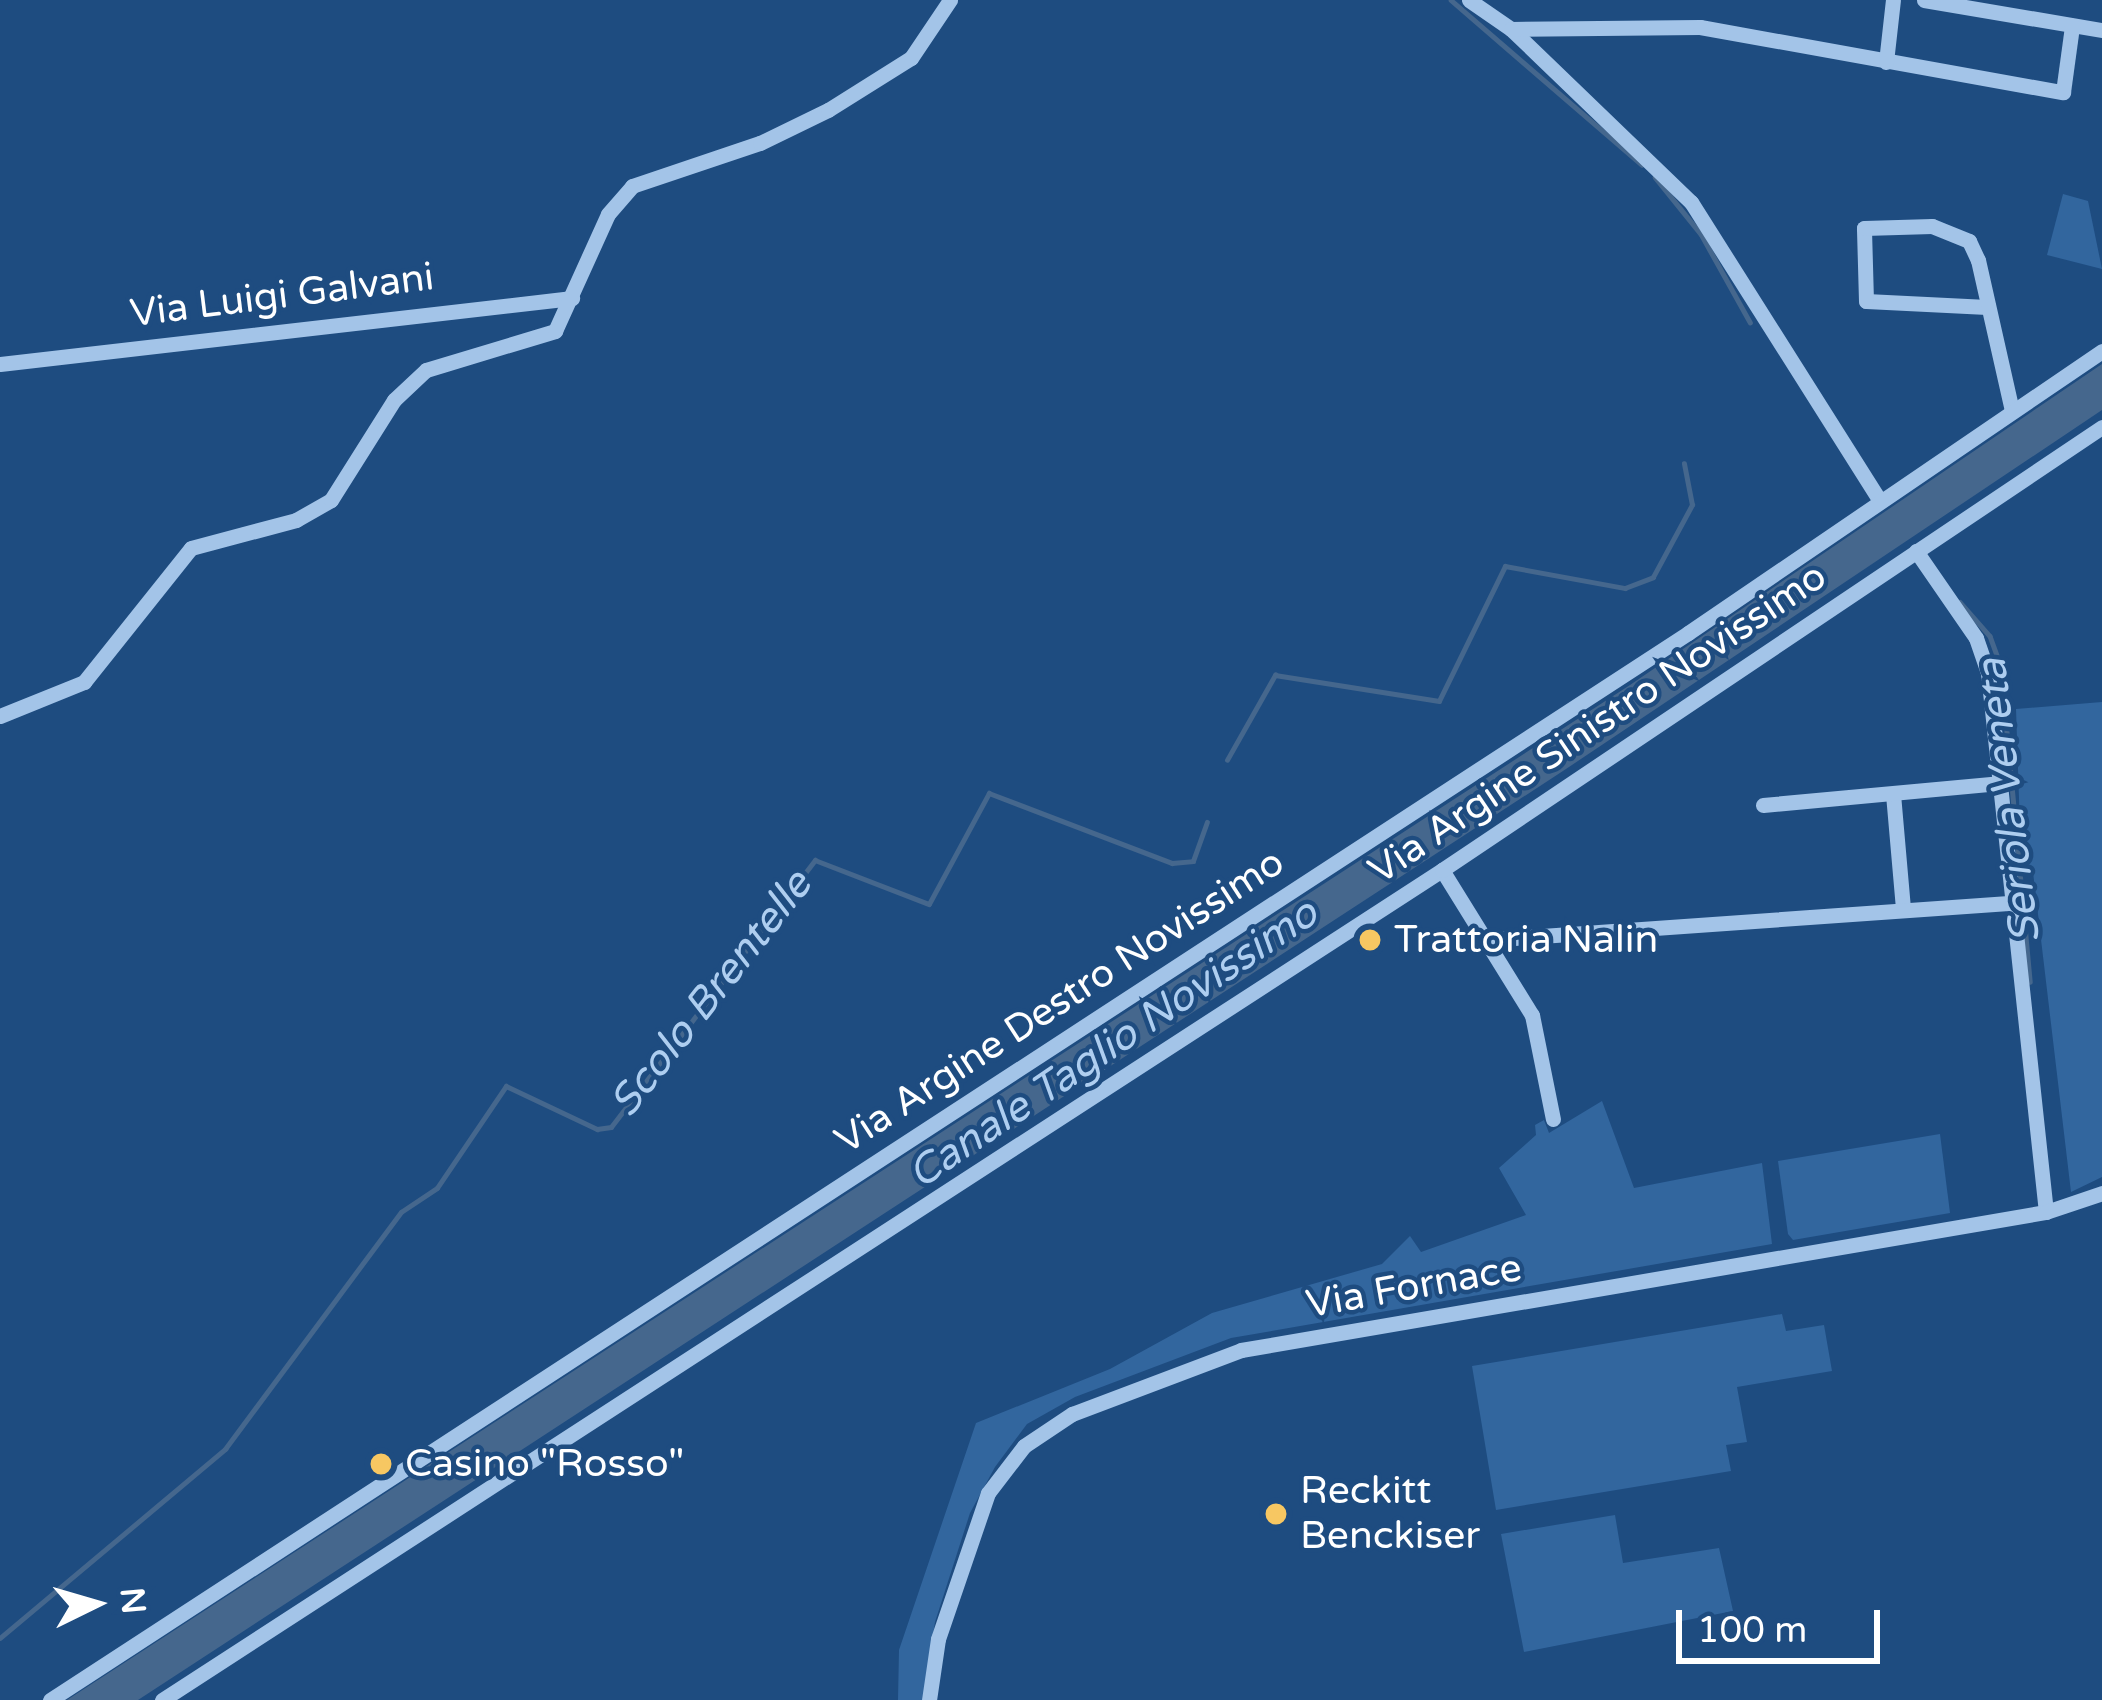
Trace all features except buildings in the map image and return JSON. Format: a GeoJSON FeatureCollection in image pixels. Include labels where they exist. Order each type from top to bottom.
{"type":"FeatureCollection","features":[{"type":"Feature","properties":{"kind":"street"},"geometry":{"type":"LineString","coordinates":[[0,716],[84,682],[157,580],[191,548],[296,520],[331,500],[394,400],[425,370],[461,354],[545,338],[572,298],[608,214],[632,186],[760,143],[828,110],[911,58],[950,0]]}},
{"type":"Feature","properties":{"kind":"street"},"geometry":{"type":"LineString","coordinates":[[1469,0],[1510,29],[1702,216],[1880,500]]}},
{"type":"Feature","properties":{"kind":"street"},"geometry":{"type":"LineString","coordinates":[[1886,62],[1893,0]]}},
{"type":"Feature","properties":{"kind":"street"},"geometry":{"type":"LineString","coordinates":[[1924,0],[2102,31]]}},
{"type":"Feature","properties":{"kind":"street"},"geometry":{"type":"LineString","coordinates":[[1510,29],[1700,27],[2063,92],[2072,26]]}},
{"type":"Feature","properties":{"kind":"street"},"geometry":{"type":"LineString","coordinates":[[1987,307],[1866,301],[1864,228],[1932,226],[1962,234],[1978,260],[2012,411]]}},
{"type":"Feature","properties":{"kind":"street","name":"Via Luigi Galvani"},"geometry":{"type":"LineString","coordinates":[[0,364],[572,298]]}},
{"type":"Feature","properties":{"kind":"street","name":"Via Argine Destro Novissimo"},"geometry":{"type":"LineString","coordinates":[[50,1700],[2102,351]]}},
{"type":"Feature","properties":{"kind":"street","name":"Via Argine Sinistro Novissimo"},"geometry":{"type":"LineString","coordinates":[[168,1699],[1442,870],[1916,551],[2073,457],[2102,427]]}},
{"type":"Feature","properties":{"kind":"street"},"geometry":{"type":"LineString","coordinates":[[1916,551],[1981,647],[2046,1212]]}},
{"type":"Feature","properties":{"kind":"street"},"geometry":{"type":"LineString","coordinates":[[1762,805],[1999,783]]}},
{"type":"Feature","properties":{"kind":"street"},"geometry":{"type":"LineString","coordinates":[[1893,794],[1903,908]]}},
{"type":"Feature","properties":{"kind":"street"},"geometry":{"type":"LineString","coordinates":[[1442,870],[1532,1016],[1553,1119]]}},
{"type":"Feature","properties":{"kind":"street"},"geometry":{"type":"LineString","coordinates":[[1485,940],[2009,903]]}},
{"type":"Feature","properties":{"kind":"street","name":"Via Fornace"},"geometry":{"type":"LineString","coordinates":[[929,1700],[938,1639],[988,1493],[1024,1446],[1072,1414],[1241,1350],[2046,1212],[2102,1193]]}},
{"type":"Feature","properties":{"kind":"shaded area"},"geometry":{"type":"Polygon","coordinates":[[[2063,194],[2088,201],[2102,269],[2047,255],[2063,194]]]}},
{"type":"Feature","properties":{"kind":"shaded area"},"geometry":{"type":"Polygon","coordinates":[[[2102,702],[2102,1177],[2071,1192],[2033,872],[2021,858],[2016,709],[2102,702]]]}},
{"type":"Feature","properties":{"kind":"shaded area"},"geometry":{"type":"Polygon","coordinates":[[[1602,1101],[1634,1188],[1762,1163],[1772,1244],[1231,1338],[1075,1397],[1027,1424],[995,1467],[970,1513],[935,1622],[923,1700],[898,1700],[899,1650],[976,1423],[1110,1369],[1212,1313],[1382,1264],[1410,1236],[1421,1252],[1526,1215],[1499,1168],[1536,1135],[1535,1125],[1544,1120],[1549,1133],[1602,1101]]]}},
{"type":"Feature","properties":{"kind":"shaded area"},"geometry":{"type":"Polygon","coordinates":[[[1940,1134],[1950,1213],[1793,1240],[1788,1234],[1778,1161],[1940,1134]]]}},
{"type":"Feature","properties":{"kind":"shaded area"},"geometry":{"type":"Polygon","coordinates":[[[1782,1314],[1786,1331],[1824,1325],[1832,1371],[1737,1387],[1747,1442],[1726,1445],[1731,1471],[1496,1510],[1472,1366],[1782,1314]]]}},
{"type":"Feature","properties":{"kind":"shaded area"},"geometry":{"type":"Polygon","coordinates":[[[1615,1515],[1623,1563],[1719,1548],[1733,1611],[1524,1652],[1501,1534],[1615,1515]]]}},
{"type":"Feature","properties":{"kind":"water","name":"Canale Taglio Novissimo"},"geometry":{"type":"Polygon","coordinates":[[[2102,364],[2102,410],[1566,769],[138,1700],[67,1700],[1630,685],[2102,364]]]}},
{"type":"Feature","properties":{"kind":"waterway","name":"Seriola Veneta"},"geometry":{"type":"LineString","coordinates":[[1451,0],[1642,165]]}},
{"type":"Feature","properties":{"kind":"waterway","name":"Seriola Veneta"},"geometry":{"type":"LineString","coordinates":[[1655,177],[1701,234],[1750,322]]}},
{"type":"Feature","properties":{"kind":"waterway","name":"Scolo Brentelle"},"geometry":{"type":"LineString","coordinates":[[1227,760],[1275,675],[1439,701],[1505,566],[1625,588],[1653,577],[1692,505],[1684,464]]}},
{"type":"Feature","properties":{"kind":"waterway","name":"Seriola Veneta"},"geometry":{"type":"LineString","coordinates":[[1960,602],[1990,636],[2001,667],[2030,982]]}},
{"type":"Feature","properties":{"kind":"waterway","name":"Scolo Brentelle"},"geometry":{"type":"LineString","coordinates":[[0,1638],[225,1449],[401,1212],[437,1188],[506,1086],[597,1129],[611,1127],[815,860],[929,904],[989,793],[1172,863],[1193,861],[1207,822]]}},
{"type":"Feature","properties":{"kind":"place","name":"Trattoria Nalin"},"geometry":{"type":"Point","coordinates":[1370,940]}},
{"type":"Feature","properties":{"kind":"place","name":"Casino \"Rosso\""},"geometry":{"type":"Point","coordinates":[381,1464]}},
{"type":"Feature","properties":{"kind":"place","name":"Reckitt Benckiser"},"geometry":{"type":"Point","coordinates":[1276,1514]}}]}
